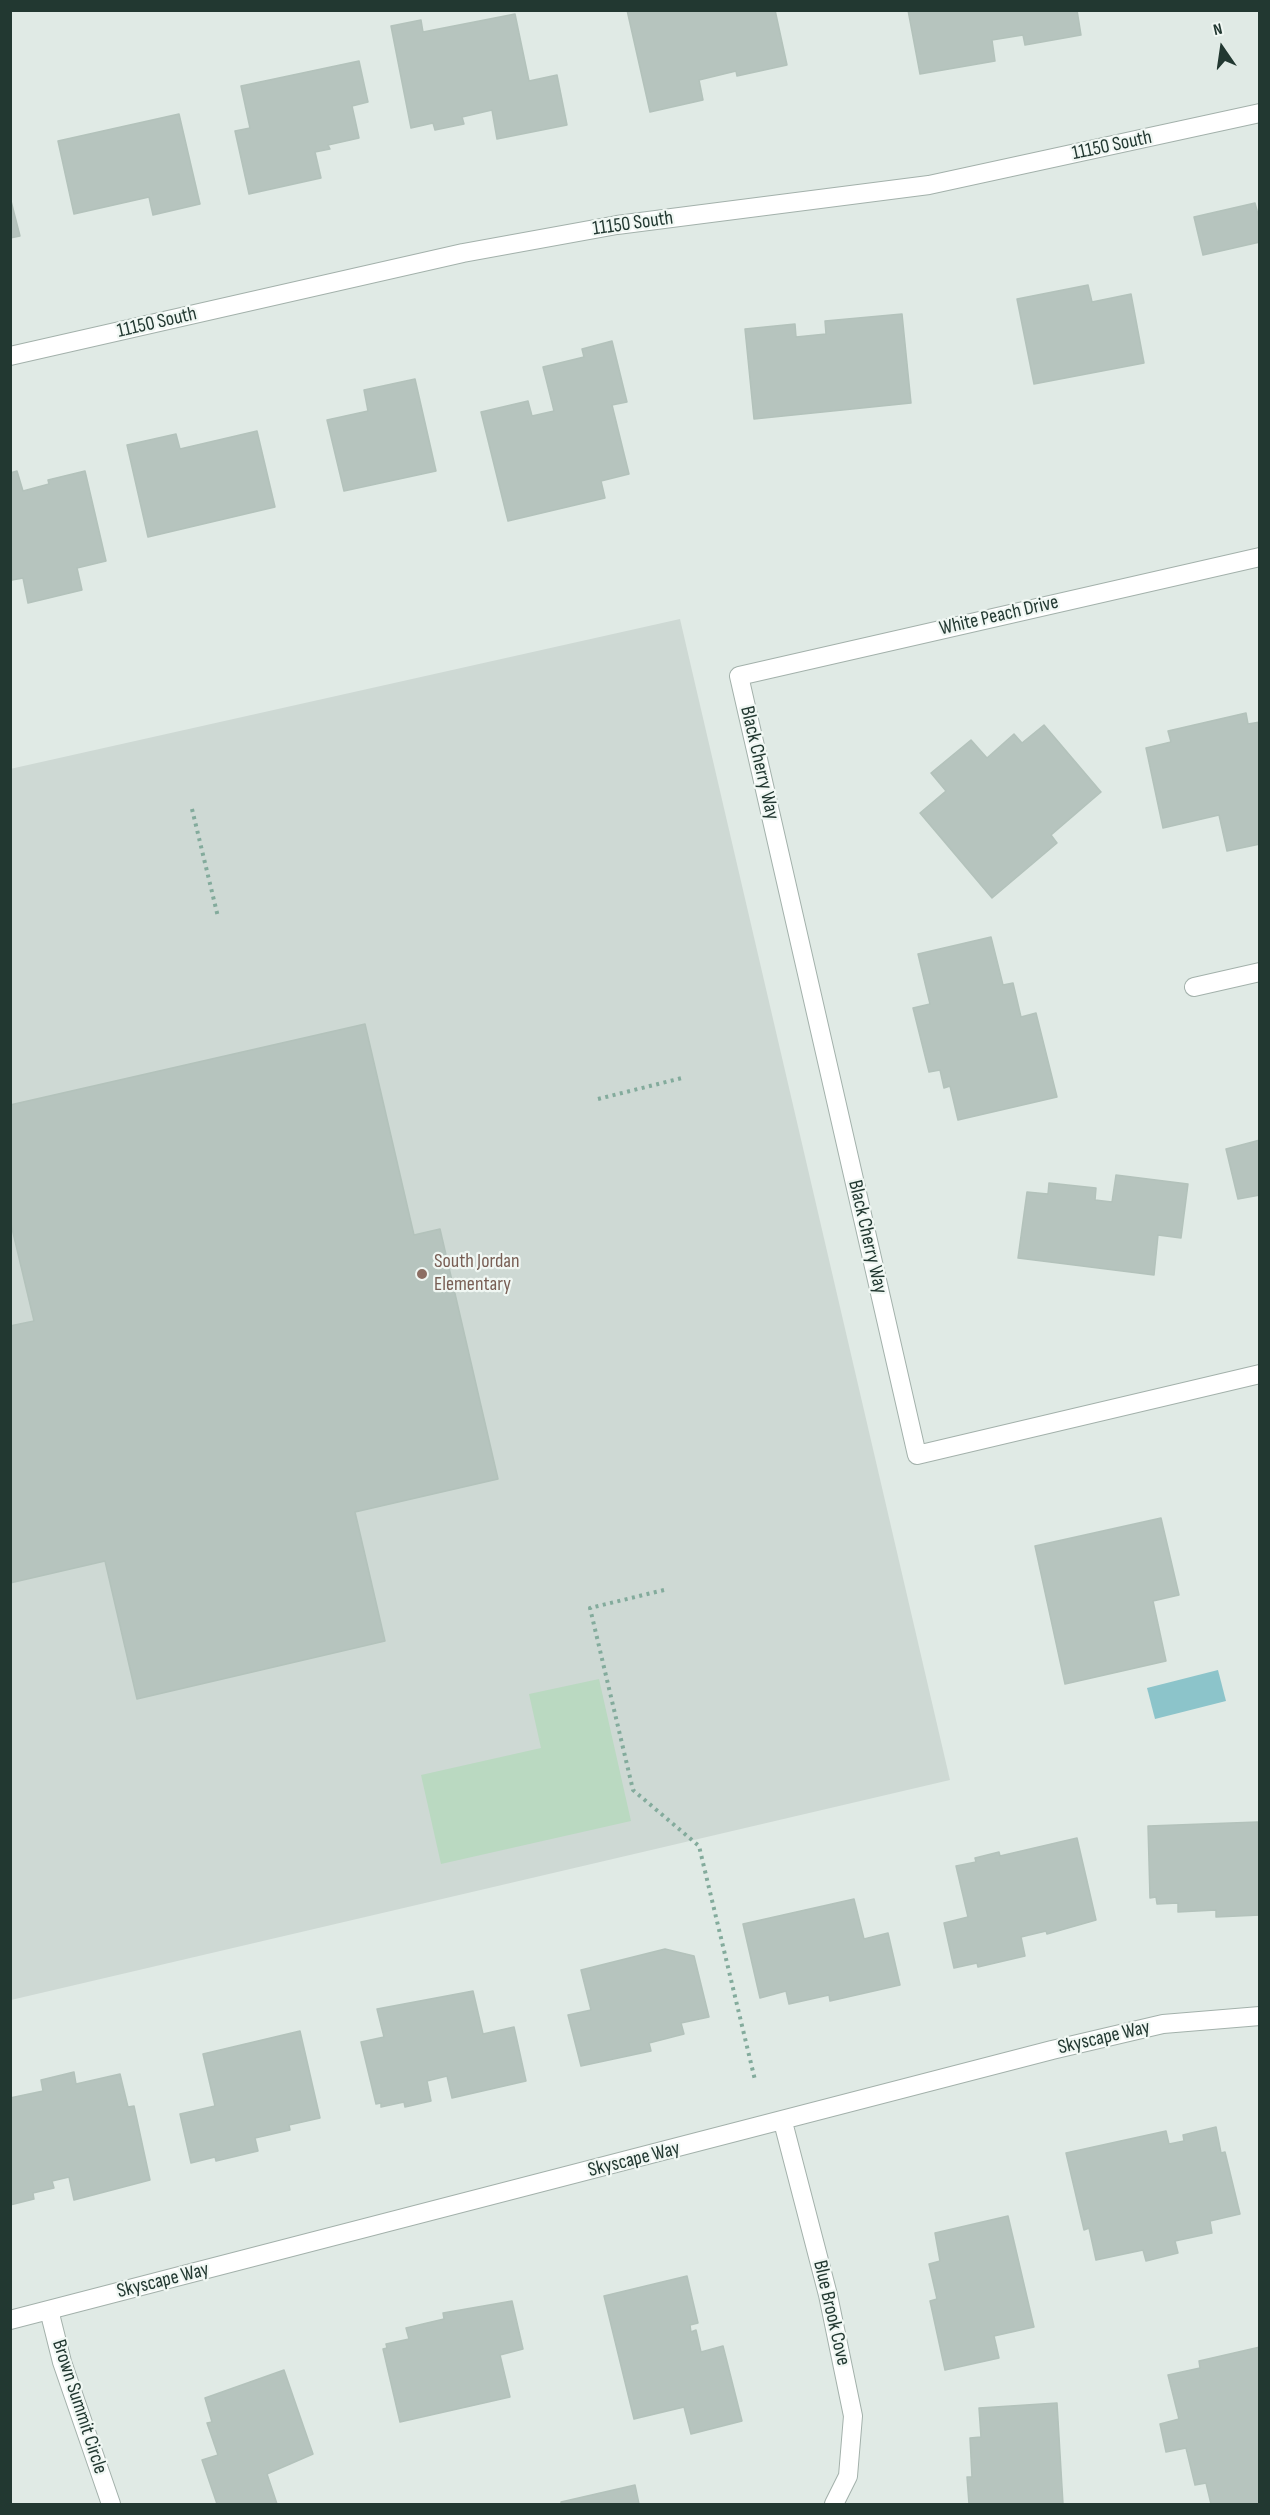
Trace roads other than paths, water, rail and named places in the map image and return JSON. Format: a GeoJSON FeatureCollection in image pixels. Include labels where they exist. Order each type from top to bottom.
{"type":"FeatureCollection","features":[{"type":"Feature","properties":{"kind":"street","name":"11150 South"},"geometry":{"type":"LineString","coordinates":[[10,356],[463,253],[617,225],[929,185],[1260,113]]}},
{"type":"Feature","properties":{"kind":"street","name":"White Peach Drive"},"geometry":{"type":"LineString","coordinates":[[739,676],[1260,557]]}},
{"type":"Feature","properties":{"kind":"street","name":"Black Cherry Way"},"geometry":{"type":"LineString","coordinates":[[739,676],[917,1455],[1260,1374]]}},
{"type":"Feature","properties":{"kind":"street"},"geometry":{"type":"LineString","coordinates":[[1194,987],[1260,972]]}},
{"type":"Feature","properties":{"kind":"street","name":"Skyscape Way"},"geometry":{"type":"LineString","coordinates":[[10,2320],[783,2122],[1052,2050],[1163,2024],[1260,2016]]}},
{"type":"Feature","properties":{"kind":"street","name":"Blue Brook Cove"},"geometry":{"type":"LineString","coordinates":[[783,2122],[828,2295],[853,2416],[848,2476],[834,2505]]}},
{"type":"Feature","properties":{"kind":"street","name":"Brown Summit Circle"},"geometry":{"type":"LineString","coordinates":[[49,2310],[62,2362],[111,2505]]}},
{"type":"Feature","properties":{"kind":"water"},"geometry":{"type":"Polygon","coordinates":[[[1218,1670],[1226,1701],[1155,1719],[1147,1688],[1218,1670]]]}},
{"type":"Feature","properties":{"kind":"place","name":"South Jordan Elementary"},"geometry":{"type":"Point","coordinates":[422,1274]}}]}
